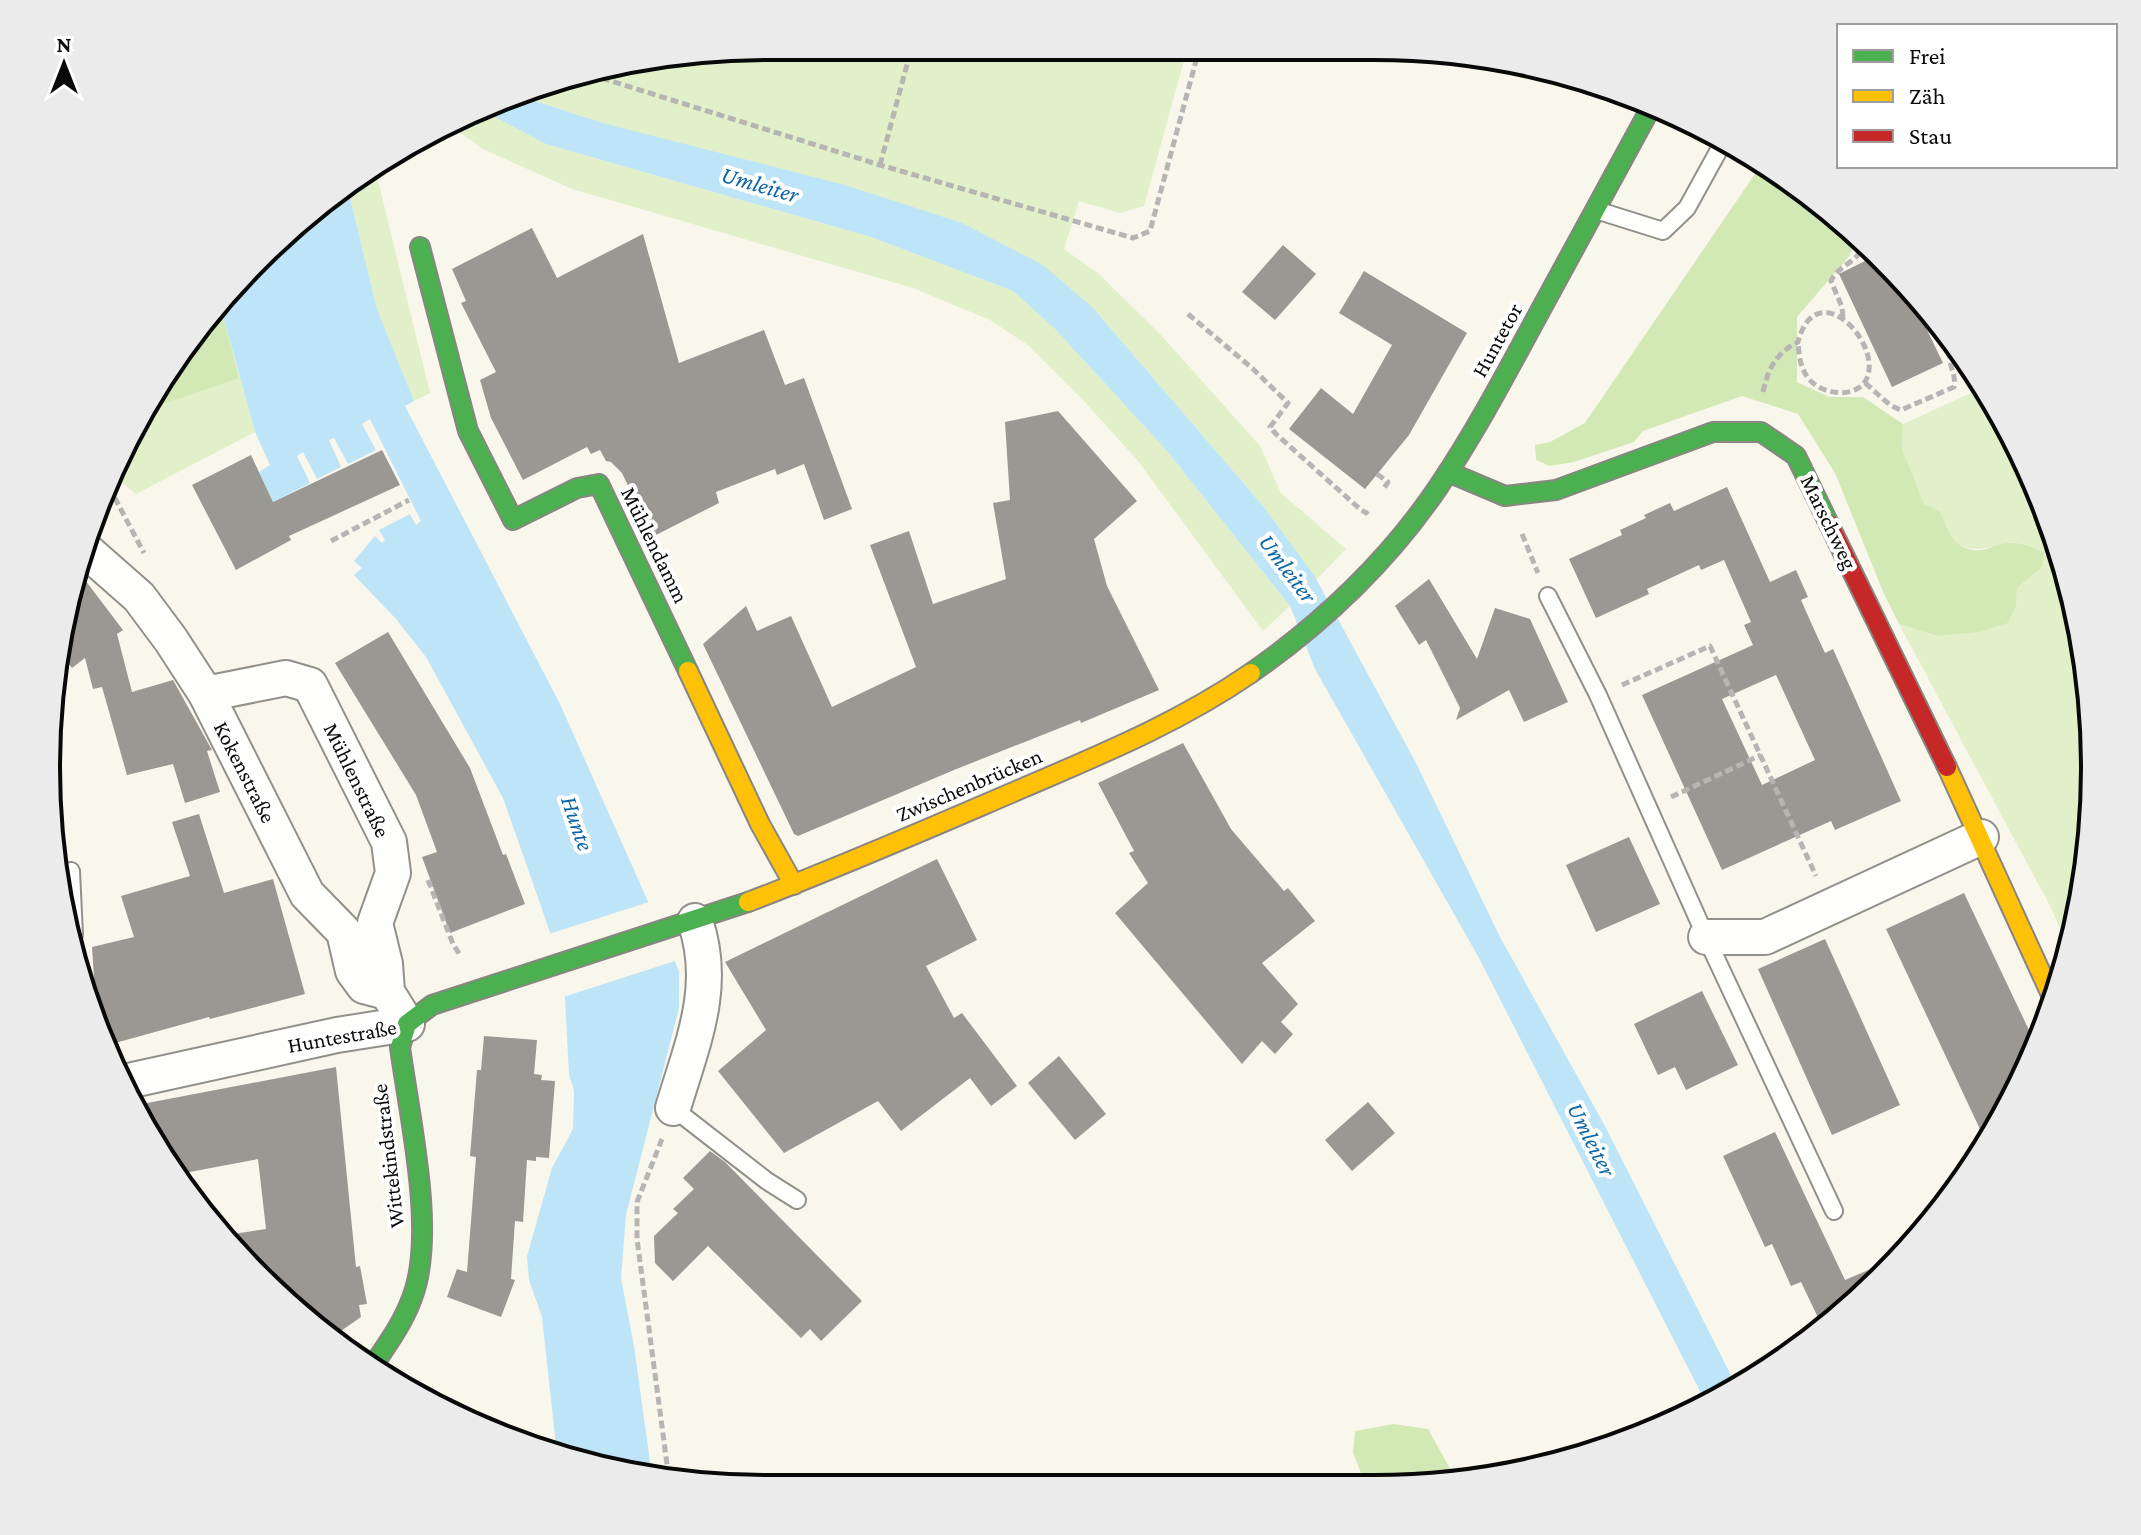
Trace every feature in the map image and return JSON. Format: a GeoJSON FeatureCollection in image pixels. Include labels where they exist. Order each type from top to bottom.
{"type":"FeatureCollection","features":[{"type":"Feature","properties":{"kind":"street","name":"Huntetor"},"geometry":{"type":"LineString","coordinates":[[1364,578],[1409,526],[1448,472],[1487,407],[1647,115]]}},
{"type":"Feature","properties":{"kind":"street","name":"Mühlendamm"},"geometry":{"type":"LineString","coordinates":[[420,247],[468,431],[513,520],[577,488],[599,484],[760,824],[794,885]]}},
{"type":"Feature","properties":{"kind":"street","name":"Marschweg"},"geometry":{"type":"LineString","coordinates":[[1448,472],[1505,496],[1556,490],[1713,432],[1761,432],[1796,456],[1981,837],[2046,984]]}},
{"type":"Feature","properties":{"kind":"street","name":"Kokenstraße"},"geometry":{"type":"LineString","coordinates":[[93,556],[139,597],[171,640],[206,694],[307,894],[344,932],[353,971],[364,986],[387,992]]}},
{"type":"Feature","properties":{"kind":"street","name":"Zwischenbrücken"},"geometry":{"type":"LineString","coordinates":[[555,964],[695,921],[794,885],[982,807],[1162,724],[1233,686],[1321,619],[1364,578]]}},
{"type":"Feature","properties":{"kind":"street","name":"Mühlenstraße"},"geometry":{"type":"LineString","coordinates":[[206,694],[286,678],[310,685],[389,842],[393,873],[375,923],[385,964],[387,992],[407,1024]]}},
{"type":"Feature","properties":{"kind":"street"},"geometry":{"type":"LineString","coordinates":[[1706,937],[1765,937],[1981,837]]}},
{"type":"Feature","properties":{"kind":"street"},"geometry":{"type":"LineString","coordinates":[[673,1108],[704,1001],[703,943],[695,921]]}},
{"type":"Feature","properties":{"kind":"street","name":"Huntestraße"},"geometry":{"type":"LineString","coordinates":[[133,1080],[337,1035],[407,1024],[432,1005],[555,964]]}},
{"type":"Feature","properties":{"kind":"street","name":"Wittekindstraße"},"geometry":{"type":"LineString","coordinates":[[378,1358],[396,1331],[413,1296],[421,1256],[422,1208],[400,1047],[407,1024]]}},
{"type":"Feature","properties":{"kind":"lane"},"geometry":{"type":"LineString","coordinates":[[1596,210],[1663,231],[1687,208],[1719,151]]}},
{"type":"Feature","properties":{"kind":"lane"},"geometry":{"type":"LineString","coordinates":[[1548,596],[1598,695],[1706,937],[1834,1211]]}},
{"type":"Feature","properties":{"kind":"lane"},"geometry":{"type":"LineString","coordinates":[[68,872],[71,871],[72,895]]}},
{"type":"Feature","properties":{"kind":"lane"},"geometry":{"type":"LineString","coordinates":[[673,1108],[767,1181],[797,1200]]}},
{"type":"Feature","properties":{"kind":"path"},"geometry":{"type":"LineString","coordinates":[[880,165],[908,60]]}},
{"type":"Feature","properties":{"kind":"path"},"geometry":{"type":"LineString","coordinates":[[605,79],[880,165],[1133,238],[1150,231],[1196,60]]}},
{"type":"Feature","properties":{"kind":"path"},"geometry":{"type":"LineString","coordinates":[[1843,317],[1831,281],[1835,272],[1860,254]]}},
{"type":"Feature","properties":{"kind":"path"},"geometry":{"type":"LineString","coordinates":[[1828,313],[1843,317],[1853,328],[1866,354],[1870,370],[1865,383],[1854,390],[1837,393],[1821,389],[1809,379],[1800,362],[1798,342],[1803,326],[1813,315],[1828,313]]}},
{"type":"Feature","properties":{"kind":"path"},"geometry":{"type":"LineString","coordinates":[[1188,314],[1288,403],[1270,427],[1276,434],[1360,509],[1366,513],[1374,503]]}},
{"type":"Feature","properties":{"kind":"path"},"geometry":{"type":"LineString","coordinates":[[1767,374],[1782,350],[1798,342]]}},
{"type":"Feature","properties":{"kind":"path"},"geometry":{"type":"LineString","coordinates":[[1865,383],[1887,405],[1901,410],[1954,387],[1956,378],[1950,358]]}},
{"type":"Feature","properties":{"kind":"path"},"geometry":{"type":"LineString","coordinates":[[1377,474],[1388,482],[1381,493]]}},
{"type":"Feature","properties":{"kind":"path"},"geometry":{"type":"LineString","coordinates":[[1505,496],[1548,596]]}},
{"type":"Feature","properties":{"kind":"path"},"geometry":{"type":"LineString","coordinates":[[331,541],[409,500]]}},
{"type":"Feature","properties":{"kind":"path"},"geometry":{"type":"LineString","coordinates":[[1598,695],[1710,646],[1830,906]]}},
{"type":"Feature","properties":{"kind":"path"},"geometry":{"type":"LineString","coordinates":[[1649,807],[1761,755]]}},
{"type":"Feature","properties":{"kind":"path"},"geometry":{"type":"LineString","coordinates":[[389,842],[427,877],[453,944],[468,966]]}},
{"type":"Feature","properties":{"kind":"path"},"geometry":{"type":"LineString","coordinates":[[667,1468],[637,1239],[637,1202],[673,1108]]}},
{"type":"Feature","properties":{"kind":"green space"},"geometry":{"type":"Polygon","coordinates":[[[1184,60],[1144,206],[1120,213],[1079,201],[1064,249],[1099,274],[1161,335],[1260,446],[1281,493],[1346,549],[1316,580],[1264,507],[1093,308],[603,123],[534,100],[629,74],[721,62],[1184,60]]]}},
{"type":"Feature","properties":{"kind":"green space"},"geometry":{"type":"Polygon","coordinates":[[[493,116],[546,144],[871,237],[1013,291],[1055,329],[1167,451],[1290,606],[1263,631],[1138,461],[1028,345],[990,320],[913,288],[572,189],[483,149],[459,131],[493,116]]]}},
{"type":"Feature","properties":{"kind":"green space"},"geometry":{"type":"Polygon","coordinates":[[[1756,172],[1804,206],[1853,248],[1797,317],[1797,382],[1829,397],[1863,397],[1903,424],[1902,449],[1924,504],[1940,511],[1954,540],[1960,545],[1973,550],[2012,543],[2028,546],[2044,552],[2042,567],[2017,588],[2016,606],[2008,623],[1979,632],[1938,636],[1899,624],[1835,473],[1798,414],[1742,396],[1643,431],[1634,442],[1574,462],[1550,466],[1536,460],[1535,445],[1550,442],[1585,423],[1756,172]]]}},
{"type":"Feature","properties":{"kind":"green space"},"geometry":{"type":"Polygon","coordinates":[[[377,177],[430,393],[414,401],[377,309],[350,197],[377,177]]]}},
{"type":"Feature","properties":{"kind":"green space"},"geometry":{"type":"Polygon","coordinates":[[[223,316],[255,432],[136,494],[121,482],[133,455],[179,374],[223,316]]]}},
{"type":"Feature","properties":{"kind":"green space"},"geometry":{"type":"Polygon","coordinates":[[[223,317],[239,378],[160,405],[179,374],[223,317]]]}},
{"type":"Feature","properties":{"kind":"green space"},"geometry":{"type":"Polygon","coordinates":[[[1973,392],[2027,497],[2057,584],[2075,675],[2081,768],[2075,860],[2061,931],[1899,624],[1938,636],[2016,606],[2017,588],[2042,567],[2002,544],[1978,549],[1962,546],[1955,540],[1940,511],[1924,505],[1902,449],[1903,424],[1973,392]]]}},
{"type":"Feature","properties":{"kind":"green space"},"geometry":{"type":"Polygon","coordinates":[[[1394,1424],[1428,1429],[1451,1470],[1362,1475],[1353,1453],[1355,1431],[1394,1424]]]}},
{"type":"Feature","properties":{"kind":"water","name":"Umleiter"},"geometry":{"type":"Polygon","coordinates":[[[534,100],[603,123],[845,185],[962,223],[1043,265],[1093,308],[1264,507],[1314,575],[1416,763],[1500,937],[1606,1128],[1732,1377],[1701,1394],[1479,958],[1315,669],[1290,606],[1167,451],[1055,329],[1013,291],[871,237],[546,144],[493,116],[534,100]]]}},
{"type":"Feature","properties":{"kind":"water","name":"Hunte"},"geometry":{"type":"Polygon","coordinates":[[[350,197],[377,309],[414,401],[405,406],[560,704],[679,971],[679,1008],[626,1215],[621,1278],[650,1465],[556,1442],[542,1317],[529,1280],[527,1256],[552,1168],[573,1129],[574,1091],[569,1074],[565,999],[550,932],[503,798],[426,657],[396,619],[354,575],[362,568],[354,561],[375,536],[382,543],[385,540],[379,530],[410,514],[416,525],[421,521],[370,419],[362,424],[376,450],[348,464],[334,438],[329,440],[341,467],[317,479],[303,452],[297,456],[310,483],[273,502],[259,472],[270,465],[255,432],[223,316],[267,267],[350,197]]]}},
{"type":"Feature","properties":{"kind":"pier"},"geometry":{"type":"Polygon","coordinates":[[[649,902],[675,961],[563,997],[549,934],[649,902]]]}},
{"type":"Feature","properties":{"kind":"building"},"geometry":{"type":"Polygon","coordinates":[[[532,228],[557,278],[643,234],[679,363],[764,330],[785,385],[804,378],[852,509],[824,520],[804,464],[777,475],[775,469],[716,492],[719,503],[652,537],[622,473],[606,461],[600,450],[591,454],[587,447],[523,480],[491,418],[480,380],[496,372],[461,303],[466,301],[452,269],[532,228]]]}},
{"type":"Feature","properties":{"kind":"building"},"geometry":{"type":"Polygon","coordinates":[[[1283,245],[1316,274],[1275,320],[1242,292],[1283,245]]]}},
{"type":"Feature","properties":{"kind":"building"},"geometry":{"type":"Polygon","coordinates":[[[1867,260],[1924,324],[1943,363],[1892,387],[1839,274],[1867,260]]]}},
{"type":"Feature","properties":{"kind":"building"},"geometry":{"type":"Polygon","coordinates":[[[1364,271],[1467,333],[1409,435],[1365,489],[1289,429],[1321,388],[1353,414],[1392,345],[1339,313],[1364,271]]]}},
{"type":"Feature","properties":{"kind":"building"},"geometry":{"type":"Polygon","coordinates":[[[1058,411],[1137,501],[1094,539],[1107,586],[1159,690],[954,770],[798,836],[794,834],[703,644],[746,606],[757,631],[791,616],[832,707],[916,667],[870,545],[909,531],[933,604],[1006,579],[993,503],[1010,500],[1005,422],[1058,411]]]}},
{"type":"Feature","properties":{"kind":"building"},"geometry":{"type":"Polygon","coordinates":[[[382,450],[400,485],[289,536],[291,540],[236,570],[192,485],[251,455],[273,502],[382,450]]]}},
{"type":"Feature","properties":{"kind":"building"},"geometry":{"type":"Polygon","coordinates":[[[1727,487],[1770,582],[1796,570],[1808,597],[1801,600],[1813,627],[1825,653],[1833,649],[1901,801],[1835,830],[1831,821],[1722,870],[1642,695],[1753,645],[1744,625],[1751,622],[1724,560],[1701,570],[1699,565],[1647,589],[1649,594],[1596,618],[1569,559],[1622,535],[1620,530],[1670,503],[1674,511],[1727,487]],[[1776,675],[1722,699],[1762,785],[1815,760],[1776,675]]]}},
{"type":"Feature","properties":{"kind":"building"},"geometry":{"type":"Polygon","coordinates":[[[1429,579],[1477,659],[1495,608],[1530,619],[1568,702],[1524,722],[1509,690],[1456,720],[1460,708],[1426,640],[1419,645],[1395,606],[1429,579]]]}},
{"type":"Feature","properties":{"kind":"building"},"geometry":{"type":"Polygon","coordinates":[[[85,580],[123,630],[117,634],[132,692],[173,680],[212,750],[207,751],[220,792],[185,803],[173,764],[127,775],[102,687],[93,689],[85,658],[72,668],[68,663],[85,580]]]}},
{"type":"Feature","properties":{"kind":"building"},"geometry":{"type":"Polygon","coordinates":[[[388,632],[470,768],[525,904],[450,933],[422,857],[437,852],[416,795],[335,663],[388,632]]]}},
{"type":"Feature","properties":{"kind":"building"},"geometry":{"type":"Polygon","coordinates":[[[1183,743],[1231,829],[1284,891],[1288,888],[1315,921],[1262,963],[1298,1004],[1281,1022],[1293,1034],[1275,1054],[1262,1041],[1242,1064],[1115,913],[1148,883],[1129,853],[1134,851],[1098,783],[1183,743]]]}},
{"type":"Feature","properties":{"kind":"building"},"geometry":{"type":"Polygon","coordinates":[[[199,814],[224,893],[273,879],[305,994],[116,1043],[94,984],[92,947],[134,937],[121,896],[190,876],[172,822],[199,814]]]}},
{"type":"Feature","properties":{"kind":"building"},"geometry":{"type":"Polygon","coordinates":[[[1629,837],[1660,904],[1596,932],[1566,865],[1629,837]]]}},
{"type":"Feature","properties":{"kind":"building"},"geometry":{"type":"Polygon","coordinates":[[[937,859],[977,940],[926,966],[954,1018],[962,1013],[1017,1086],[991,1106],[970,1078],[901,1131],[878,1101],[784,1153],[718,1071],[766,1030],[725,962],[937,859]]]}},
{"type":"Feature","properties":{"kind":"building"},"geometry":{"type":"Polygon","coordinates":[[[1964,893],[2030,1031],[1980,1130],[1886,929],[1964,893]]]}},
{"type":"Feature","properties":{"kind":"building"},"geometry":{"type":"Polygon","coordinates":[[[1825,939],[1900,1105],[1832,1135],[1758,969],[1825,939]]]}},
{"type":"Feature","properties":{"kind":"building"},"geometry":{"type":"Polygon","coordinates":[[[1702,991],[1738,1065],[1686,1090],[1675,1067],[1658,1075],[1634,1024],[1702,991]]]}},
{"type":"Feature","properties":{"kind":"building"},"geometry":{"type":"Polygon","coordinates":[[[484,1036],[537,1040],[534,1074],[542,1075],[541,1080],[555,1081],[549,1158],[527,1160],[523,1222],[515,1221],[511,1279],[515,1280],[501,1317],[447,1297],[457,1269],[467,1272],[476,1157],[470,1156],[477,1070],[481,1070],[484,1036]]]}},
{"type":"Feature","properties":{"kind":"building"},"geometry":{"type":"Polygon","coordinates":[[[1059,1056],[1106,1114],[1075,1140],[1028,1083],[1059,1056]]]}},
{"type":"Feature","properties":{"kind":"building"},"geometry":{"type":"Polygon","coordinates":[[[336,1067],[356,1267],[360,1266],[367,1304],[359,1305],[361,1317],[340,1331],[267,1268],[236,1234],[266,1229],[258,1159],[187,1172],[146,1103],[336,1067]]]}},
{"type":"Feature","properties":{"kind":"building"},"geometry":{"type":"Polygon","coordinates":[[[1368,1102],[1395,1133],[1352,1171],[1325,1140],[1368,1102]]]}},
{"type":"Feature","properties":{"kind":"building"},"geometry":{"type":"Polygon","coordinates":[[[1775,1132],[1845,1280],[1875,1267],[1818,1317],[1801,1282],[1791,1286],[1772,1244],[1765,1247],[1723,1156],[1775,1132]]]}},
{"type":"Feature","properties":{"kind":"building"},"geometry":{"type":"Polygon","coordinates":[[[710,1151],[725,1162],[862,1301],[821,1341],[810,1329],[801,1338],[708,1246],[673,1281],[655,1263],[654,1236],[678,1213],[673,1209],[694,1189],[683,1178],[710,1151]]]}},
{"type":"Feature","properties":{"kind":"traffic: fast"},"geometry":{"type":"LineString","coordinates":[[1251,673],[1304,633],[1354,588],[1420,513],[1491,401],[1647,115]]}},
{"type":"Feature","properties":{"kind":"traffic: fast"},"geometry":{"type":"LineString","coordinates":[[420,247],[468,431],[513,520],[577,488],[599,484],[688,671]]}},
{"type":"Feature","properties":{"kind":"traffic: fast"},"geometry":{"type":"LineString","coordinates":[[1448,472],[1505,496],[1556,490],[1713,432],[1761,432],[1796,456],[1829,524]]}},
{"type":"Feature","properties":{"kind":"traffic: fast"},"geometry":{"type":"LineString","coordinates":[[378,1358],[412,1298],[419,1272],[422,1241],[419,1174],[400,1047],[407,1024],[432,1005],[748,902]]}},
{"type":"Feature","properties":{"kind":"traffic: slow"},"geometry":{"type":"LineString","coordinates":[[688,671],[760,824],[794,885]]}},
{"type":"Feature","properties":{"kind":"traffic: slow"},"geometry":{"type":"LineString","coordinates":[[748,902],[1111,750],[1197,707],[1251,673]]}},
{"type":"Feature","properties":{"kind":"traffic: slow"},"geometry":{"type":"LineString","coordinates":[[1947,767],[2046,984]]}},
{"type":"Feature","properties":{"kind":"traffic: jam"},"geometry":{"type":"LineString","coordinates":[[1829,524],[1947,767]]}}]}
